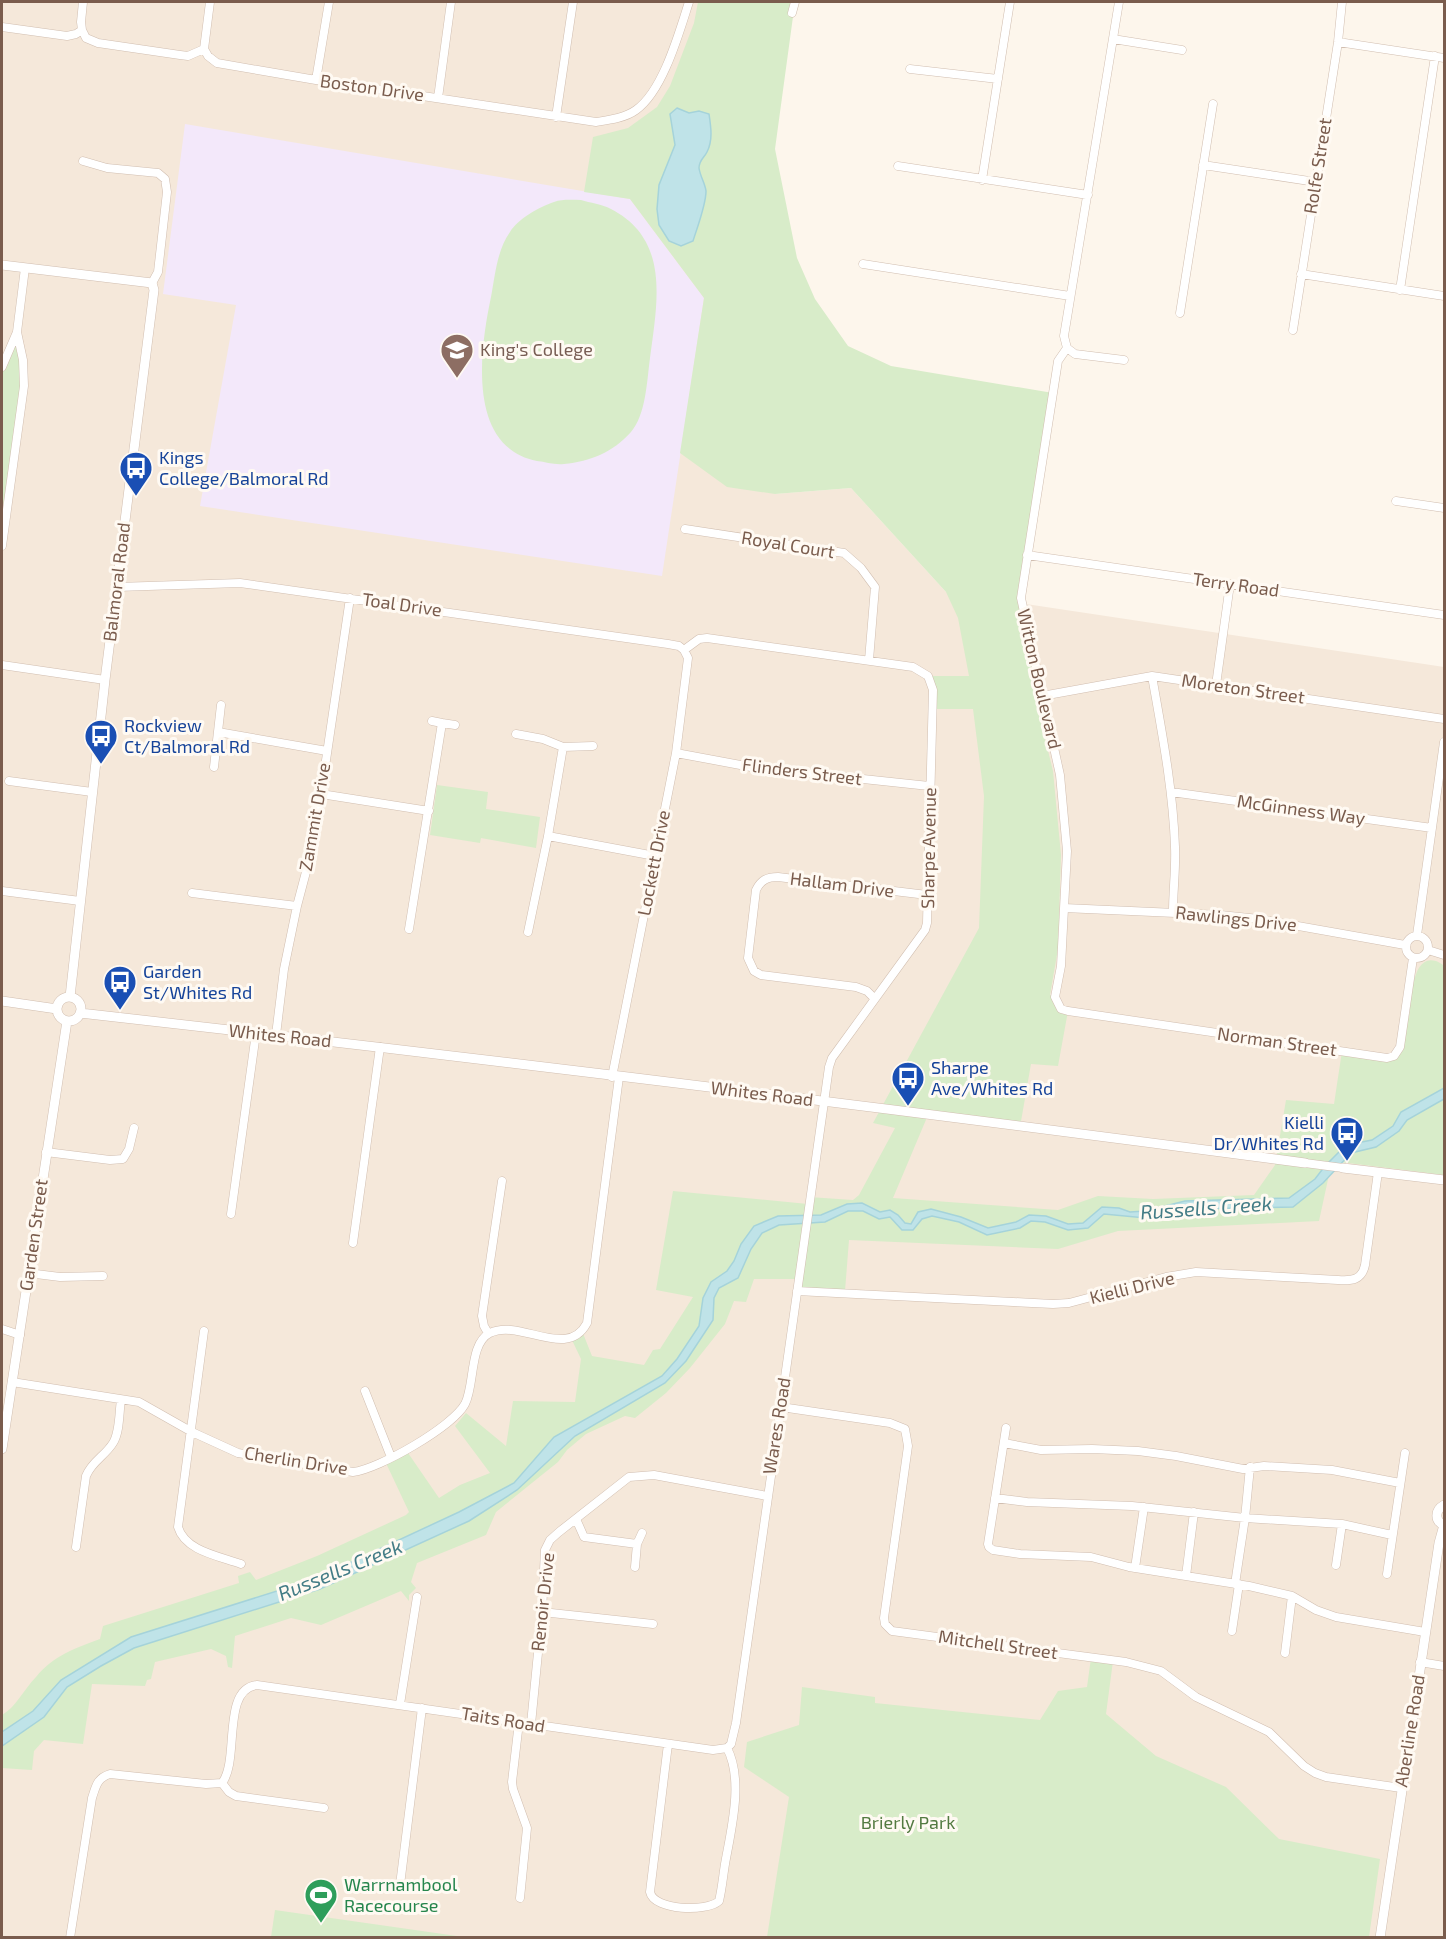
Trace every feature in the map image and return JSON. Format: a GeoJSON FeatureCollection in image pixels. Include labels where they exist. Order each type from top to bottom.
{"type":"FeatureCollection","features":[{"type":"Feature","properties":{"kind":"street"},"geometry":{"type":"LineString","coordinates":[[83,2],[81,22],[86,38],[98,43],[188,56],[204,49],[210,2]]}},
{"type":"Feature","properties":{"kind":"street"},"geometry":{"type":"LineString","coordinates":[[316,80],[329,2]]}},
{"type":"Feature","properties":{"kind":"street"},"geometry":{"type":"LineString","coordinates":[[438,98],[451,2]]}},
{"type":"Feature","properties":{"kind":"street"},"geometry":{"type":"LineString","coordinates":[[556,117],[573,2]]}},
{"type":"Feature","properties":{"kind":"street","name":"Boston Drive"},"geometry":{"type":"LineString","coordinates":[[204,49],[207,56],[217,63],[596,122],[615,119],[634,112],[649,99],[660,81],[689,2]]}},
{"type":"Feature","properties":{"kind":"street"},"geometry":{"type":"LineString","coordinates":[[792,13],[795,2]]}},
{"type":"Feature","properties":{"kind":"street"},"geometry":{"type":"LineString","coordinates":[[982,180],[1010,2]]}},
{"type":"Feature","properties":{"kind":"street","name":"Witton Boulevard"},"geometry":{"type":"LineString","coordinates":[[1061,1009],[1055,997],[1061,966],[1067,851],[1060,775],[1021,608],[1021,598],[1058,361],[1067,348],[1064,336],[1070,296],[1119,2]]}},
{"type":"Feature","properties":{"kind":"street","name":"Rolfe Street"},"geometry":{"type":"LineString","coordinates":[[1293,330],[1338,42],[1342,2]]}},
{"type":"Feature","properties":{"kind":"street"},"geometry":{"type":"LineString","coordinates":[[2,27],[67,36],[82,30]]}},
{"type":"Feature","properties":{"kind":"street"},"geometry":{"type":"LineString","coordinates":[[1113,39],[1182,50]]}},
{"type":"Feature","properties":{"kind":"street"},"geometry":{"type":"LineString","coordinates":[[1338,42],[1444,58]]}},
{"type":"Feature","properties":{"kind":"street"},"geometry":{"type":"LineString","coordinates":[[1400,290],[1435,56]]}},
{"type":"Feature","properties":{"kind":"street"},"geometry":{"type":"LineString","coordinates":[[910,69],[998,79]]}},
{"type":"Feature","properties":{"kind":"street"},"geometry":{"type":"LineString","coordinates":[[1180,314],[1214,104]]}},
{"type":"Feature","properties":{"kind":"street"},"geometry":{"type":"LineString","coordinates":[[2,265],[152,283],[158,272],[167,192],[165,179],[158,173],[107,168],[83,161]]}},
{"type":"Feature","properties":{"kind":"street"},"geometry":{"type":"LineString","coordinates":[[1203,165],[1316,182]]}},
{"type":"Feature","properties":{"kind":"street"},"geometry":{"type":"LineString","coordinates":[[898,166],[1088,195]]}},
{"type":"Feature","properties":{"kind":"street"},"geometry":{"type":"LineString","coordinates":[[863,264],[1070,296]]}},
{"type":"Feature","properties":{"kind":"street"},"geometry":{"type":"LineString","coordinates":[[2,368],[17,332],[25,268]]}},
{"type":"Feature","properties":{"kind":"street"},"geometry":{"type":"LineString","coordinates":[[1301,274],[1444,296]]}},
{"type":"Feature","properties":{"kind":"street","name":"Balmoral Road"},"geometry":{"type":"LineString","coordinates":[[70,997],[105,680],[154,296],[152,283]]}},
{"type":"Feature","properties":{"kind":"street"},"geometry":{"type":"LineString","coordinates":[[2,546],[24,386],[23,360],[17,332]]}},
{"type":"Feature","properties":{"kind":"street"},"geometry":{"type":"LineString","coordinates":[[1067,348],[1075,354],[1124,360]]}},
{"type":"Feature","properties":{"kind":"street"},"geometry":{"type":"LineString","coordinates":[[1396,501],[1444,508]]}},
{"type":"Feature","properties":{"kind":"street","name":"Royal Court"},"geometry":{"type":"LineString","coordinates":[[685,529],[844,553],[861,568],[875,587],[869,660]]}},
{"type":"Feature","properties":{"kind":"street","name":"Terry Road"},"geometry":{"type":"LineString","coordinates":[[1028,555],[1444,615]]}},
{"type":"Feature","properties":{"kind":"street","name":"Toal Drive"},"geometry":{"type":"LineString","coordinates":[[117,587],[228,582],[668,644],[679,646],[684,650]]}},
{"type":"Feature","properties":{"kind":"street"},"geometry":{"type":"LineString","coordinates":[[1216,685],[1230,584]]}},
{"type":"Feature","properties":{"kind":"street","name":"Zammit Drive"},"geometry":{"type":"LineString","coordinates":[[276,1035],[297,906],[311,854],[350,598]]}},
{"type":"Feature","properties":{"kind":"street","name":"Sharpe Avenue"},"geometry":{"type":"LineString","coordinates":[[684,650],[699,639],[707,639],[869,660],[921,670],[932,683],[928,916],[925,930],[832,1058],[823,1101]]}},
{"type":"Feature","properties":{"kind":"street","name":"Lockett Drive"},"geometry":{"type":"LineString","coordinates":[[615,1077],[676,753],[688,658],[684,650]]}},
{"type":"Feature","properties":{"kind":"street"},"geometry":{"type":"LineString","coordinates":[[2,665],[105,680]]}},
{"type":"Feature","properties":{"kind":"street"},"geometry":{"type":"LineString","coordinates":[[1152,676],[1171,792],[1175,848],[1173,912]]}},
{"type":"Feature","properties":{"kind":"street","name":"Moreton Street"},"geometry":{"type":"LineString","coordinates":[[1042,696],[1152,676],[1444,719]]}},
{"type":"Feature","properties":{"kind":"street"},"geometry":{"type":"LineString","coordinates":[[214,767],[221,705]]}},
{"type":"Feature","properties":{"kind":"street"},"geometry":{"type":"LineString","coordinates":[[432,721],[455,725]]}},
{"type":"Feature","properties":{"kind":"street"},"geometry":{"type":"LineString","coordinates":[[410,929],[442,723]]}},
{"type":"Feature","properties":{"kind":"street"},"geometry":{"type":"LineString","coordinates":[[218,732],[327,751]]}},
{"type":"Feature","properties":{"kind":"street"},"geometry":{"type":"LineString","coordinates":[[516,734],[543,739],[563,747],[593,746]]}},
{"type":"Feature","properties":{"kind":"street"},"geometry":{"type":"LineString","coordinates":[[1417,936],[1444,742]]}},
{"type":"Feature","properties":{"kind":"street"},"geometry":{"type":"LineString","coordinates":[[528,932],[548,836],[563,747]]}},
{"type":"Feature","properties":{"kind":"street","name":"Flinders Street"},"geometry":{"type":"LineString","coordinates":[[676,753],[751,766],[929,786]]}},
{"type":"Feature","properties":{"kind":"street"},"geometry":{"type":"LineString","coordinates":[[9,781],[92,792]]}},
{"type":"Feature","properties":{"kind":"street","name":"McGinness Way"},"geometry":{"type":"LineString","coordinates":[[1171,792],[1432,828]]}},
{"type":"Feature","properties":{"kind":"street"},"geometry":{"type":"LineString","coordinates":[[321,794],[429,811]]}},
{"type":"Feature","properties":{"kind":"street"},"geometry":{"type":"LineString","coordinates":[[548,836],[655,856]]}},
{"type":"Feature","properties":{"kind":"street","name":"Hallam Drive"},"geometry":{"type":"LineString","coordinates":[[874,998],[856,987],[761,975],[753,971],[748,958],[748,947],[756,890],[759,884],[770,877],[778,877],[927,895]]}},
{"type":"Feature","properties":{"kind":"street"},"geometry":{"type":"LineString","coordinates":[[2,891],[80,901]]}},
{"type":"Feature","properties":{"kind":"street"},"geometry":{"type":"LineString","coordinates":[[192,893],[297,906]]}},
{"type":"Feature","properties":{"kind":"street","name":"Rawlings Drive"},"geometry":{"type":"LineString","coordinates":[[1064,908],[1173,912],[1259,919],[1405,945]]}},
{"type":"Feature","properties":{"kind":"street"},"geometry":{"type":"LineString","coordinates":[[1417,936],[1405,945],[1407,954],[1413,958],[1423,956],[1428,950]]}},
{"type":"Feature","properties":{"kind":"street"},"geometry":{"type":"LineString","coordinates":[[1417,936],[1426,941],[1428,950]]}},
{"type":"Feature","properties":{"kind":"street"},"geometry":{"type":"LineString","coordinates":[[1428,950],[1444,955]]}},
{"type":"Feature","properties":{"kind":"street","name":"Norman Street"},"geometry":{"type":"LineString","coordinates":[[1061,1009],[1387,1058],[1394,1056],[1400,1047],[1413,958]]}},
{"type":"Feature","properties":{"kind":"street"},"geometry":{"type":"LineString","coordinates":[[70,997],[80,1005],[80,1013],[75,1019],[67,1021],[60,1017],[57,1009],[61,1000],[70,997]]}},
{"type":"Feature","properties":{"kind":"street"},"geometry":{"type":"LineString","coordinates":[[2,1001],[57,1009]]}},
{"type":"Feature","properties":{"kind":"street","name":"Whites Road"},"geometry":{"type":"LineString","coordinates":[[80,1013],[823,1101],[1444,1180]]}},
{"type":"Feature","properties":{"kind":"street","name":"Garden Street"},"geometry":{"type":"LineString","coordinates":[[2,1449],[4,1412],[20,1335],[67,1021]]}},
{"type":"Feature","properties":{"kind":"street"},"geometry":{"type":"LineString","coordinates":[[231,1214],[256,1033]]}},
{"type":"Feature","properties":{"kind":"street"},"geometry":{"type":"LineString","coordinates":[[353,1243],[380,1047]]}},
{"type":"Feature","properties":{"kind":"street"},"geometry":{"type":"LineString","coordinates":[[502,1181],[482,1316],[484,1326],[488,1333],[506,1330],[564,1340],[577,1335],[586,1323],[615,1077]]}},
{"type":"Feature","properties":{"kind":"street","name":"Wares Road"},"geometry":{"type":"LineString","coordinates":[[727,1748],[731,1744],[736,1723],[823,1101]]}},
{"type":"Feature","properties":{"kind":"street"},"geometry":{"type":"LineString","coordinates":[[46,1152],[110,1160],[123,1158],[129,1149],[134,1128]]}},
{"type":"Feature","properties":{"kind":"street","name":"Kielli Drive"},"geometry":{"type":"LineString","coordinates":[[797,1291],[1053,1304],[1069,1303],[1166,1277],[1196,1272],[1350,1281],[1364,1273],[1378,1172]]}},
{"type":"Feature","properties":{"kind":"street"},"geometry":{"type":"LineString","coordinates":[[28,1273],[60,1277],[103,1276]]}},
{"type":"Feature","properties":{"kind":"street"},"geometry":{"type":"LineString","coordinates":[[2,1329],[20,1335]]}},
{"type":"Feature","properties":{"kind":"street"},"geometry":{"type":"LineString","coordinates":[[204,1331],[178,1527],[180,1536],[187,1543],[241,1564]]}},
{"type":"Feature","properties":{"kind":"street","name":"Cherlin Drive"},"geometry":{"type":"LineString","coordinates":[[12,1382],[139,1402],[192,1432],[238,1453],[353,1472],[366,1470],[391,1457],[448,1423],[460,1412],[469,1394],[477,1347],[488,1333]]}},
{"type":"Feature","properties":{"kind":"street"},"geometry":{"type":"LineString","coordinates":[[365,1391],[391,1457]]}},
{"type":"Feature","properties":{"kind":"street"},"geometry":{"type":"LineString","coordinates":[[76,1547],[86,1476],[90,1467],[113,1444],[121,1400]]}},
{"type":"Feature","properties":{"kind":"street","name":"Mitchell Street"},"geometry":{"type":"LineString","coordinates":[[781,1407],[890,1423],[905,1429],[908,1446],[884,1618],[885,1624],[892,1631],[1126,1662],[1150,1668],[1170,1677],[1196,1697],[1269,1732],[1304,1766],[1315,1773],[1326,1777],[1401,1788]]}},
{"type":"Feature","properties":{"kind":"street"},"geometry":{"type":"LineString","coordinates":[[1006,1428],[988,1544],[993,1550],[1020,1554],[1091,1557],[1135,1568],[1237,1584],[1292,1596],[1316,1610],[1336,1617],[1425,1632]]}},
{"type":"Feature","properties":{"kind":"street"},"geometry":{"type":"LineString","coordinates":[[1004,1443],[1041,1450],[1138,1451],[1236,1468],[1264,1466],[1332,1470],[1400,1483]]}},
{"type":"Feature","properties":{"kind":"street"},"geometry":{"type":"LineString","coordinates":[[1387,1574],[1405,1453]]}},
{"type":"Feature","properties":{"kind":"street"},"geometry":{"type":"LineString","coordinates":[[1232,1631],[1250,1467]]}},
{"type":"Feature","properties":{"kind":"street","name":"Renoir Drive"},"geometry":{"type":"LineString","coordinates":[[531,1724],[542,1612],[545,1550],[550,1540],[635,1475],[654,1475],[767,1496]]}},
{"type":"Feature","properties":{"kind":"street"},"geometry":{"type":"LineString","coordinates":[[995,1498],[1027,1502],[1144,1507],[1245,1518],[1342,1524],[1392,1535]]}},
{"type":"Feature","properties":{"kind":"street","name":"Aberline Road"},"geometry":{"type":"LineString","coordinates":[[1380,1938],[1420,1662],[1439,1543],[1444,1525],[1439,1521],[1437,1515],[1439,1509],[1444,1505]]}},
{"type":"Feature","properties":{"kind":"street"},"geometry":{"type":"LineString","coordinates":[[1135,1568],[1144,1507]]}},
{"type":"Feature","properties":{"kind":"street"},"geometry":{"type":"LineString","coordinates":[[1186,1576],[1194,1512]]}},
{"type":"Feature","properties":{"kind":"street"},"geometry":{"type":"LineString","coordinates":[[576,1519],[584,1537],[637,1544]]}},
{"type":"Feature","properties":{"kind":"street"},"geometry":{"type":"LineString","coordinates":[[1336,1565],[1342,1524]]}},
{"type":"Feature","properties":{"kind":"street"},"geometry":{"type":"LineString","coordinates":[[635,1567],[637,1544],[642,1533]]}},
{"type":"Feature","properties":{"kind":"street"},"geometry":{"type":"LineString","coordinates":[[1285,1653],[1292,1596]]}},
{"type":"Feature","properties":{"kind":"street"},"geometry":{"type":"LineString","coordinates":[[400,1704],[417,1598]]}},
{"type":"Feature","properties":{"kind":"street"},"geometry":{"type":"LineString","coordinates":[[542,1612],[653,1624]]}},
{"type":"Feature","properties":{"kind":"street"},"geometry":{"type":"LineString","coordinates":[[1420,1662],[1444,1666]]}},
{"type":"Feature","properties":{"kind":"street","name":"Taits Road"},"geometry":{"type":"LineString","coordinates":[[222,1783],[228,1769],[236,1707],[241,1694],[250,1686],[266,1686],[422,1707],[713,1750],[727,1748]]}},
{"type":"Feature","properties":{"kind":"street"},"geometry":{"type":"LineString","coordinates":[[400,1885],[422,1707]]}},
{"type":"Feature","properties":{"kind":"street"},"geometry":{"type":"LineString","coordinates":[[519,1722],[512,1782],[527,1828],[520,1898]]}},
{"type":"Feature","properties":{"kind":"street"},"geometry":{"type":"LineString","coordinates":[[668,1744],[650,1892],[654,1900],[660,1904],[687,1908],[706,1908],[714,1906],[719,1901],[732,1823],[735,1784],[734,1762],[727,1748]]}},
{"type":"Feature","properties":{"kind":"street"},"geometry":{"type":"LineString","coordinates":[[70,1938],[92,1798],[98,1780],[103,1776],[110,1773],[206,1784],[222,1783],[229,1792],[236,1796],[324,1808]]}},
{"type":"Feature","properties":{"kind":"shaded area"},"geometry":{"type":"Polygon","coordinates":[[[2,2],[795,2],[704,298],[775,494],[851,488],[946,592],[1444,667],[1444,1937],[2,1938],[2,2]]]}},
{"type":"Feature","properties":{"kind":"shaded area","name":"King's College"},"geometry":{"type":"Polygon","coordinates":[[[185,124],[630,199],[704,298],[662,576],[200,506],[236,305],[163,294],[185,124]]]}},
{"type":"Feature","properties":{"kind":"green space"},"geometry":{"type":"Polygon","coordinates":[[[698,2],[795,2],[775,149],[797,258],[815,299],[848,346],[891,366],[1053,393],[1021,603],[1040,718],[1053,771],[1061,855],[1058,949],[1050,995],[1055,997],[1068,1011],[1058,1066],[1031,1064],[1020,1127],[928,1115],[893,1198],[1058,1210],[1098,1196],[1153,1199],[1254,1195],[1275,1165],[1286,1100],[1334,1104],[1342,1051],[1394,1056],[1404,1017],[1409,1018],[1417,972],[1422,964],[1428,961],[1436,961],[1444,966],[1444,1175],[1332,1161],[1319,1221],[1118,1231],[1058,1249],[849,1240],[845,1291],[797,1288],[798,1279],[754,1279],[746,1302],[734,1301],[725,1324],[690,1368],[666,1393],[635,1418],[625,1416],[586,1434],[567,1450],[558,1462],[496,1512],[486,1535],[417,1563],[411,1582],[416,1588],[409,1595],[409,1601],[401,1591],[321,1625],[291,1618],[235,1636],[232,1668],[228,1667],[226,1656],[211,1649],[155,1662],[151,1679],[147,1680],[145,1686],[92,1684],[83,1744],[44,1740],[34,1751],[32,1770],[2,1768],[2,1715],[12,1707],[50,1663],[100,1639],[103,1626],[239,1583],[238,1576],[250,1572],[256,1580],[317,1556],[406,1515],[409,1512],[385,1461],[406,1450],[439,1498],[460,1485],[490,1473],[455,1426],[466,1413],[506,1446],[513,1401],[575,1402],[581,1359],[571,1338],[582,1331],[592,1356],[644,1365],[653,1350],[660,1349],[693,1297],[656,1290],[673,1191],[808,1204],[809,1197],[853,1200],[859,1195],[895,1128],[873,1123],[979,928],[984,796],[973,709],[934,709],[928,676],[969,676],[958,618],[946,592],[851,488],[775,494],[727,487],[680,453],[704,298],[630,199],[584,192],[593,137],[628,128],[657,107],[670,86],[694,23],[698,2]]]}},
{"type":"Feature","properties":{"kind":"green space"},"geometry":{"type":"Polygon","coordinates":[[[560,200],[581,200],[611,209],[630,222],[643,238],[652,255],[657,295],[645,397],[636,425],[609,451],[583,461],[557,464],[537,461],[514,452],[498,437],[488,417],[483,393],[484,343],[497,263],[510,232],[523,218],[542,207],[560,200]]]}},
{"type":"Feature","properties":{"kind":"green space"},"geometry":{"type":"Polygon","coordinates":[[[17,332],[24,386],[2,546],[2,367],[17,332]]]}},
{"type":"Feature","properties":{"kind":"green space"},"geometry":{"type":"Polygon","coordinates":[[[437,785],[488,792],[486,809],[540,817],[536,848],[481,838],[480,843],[430,835],[437,785]]]}},
{"type":"Feature","properties":{"kind":"green space","name":"Brierly Park"},"geometry":{"type":"Polygon","coordinates":[[[1091,1658],[1113,1661],[1106,1714],[1156,1756],[1226,1787],[1279,1839],[1380,1859],[1369,1937],[767,1937],[789,1797],[744,1767],[747,1742],[799,1725],[802,1687],[875,1697],[875,1703],[1040,1720],[1058,1691],[1087,1687],[1091,1658]]]}},
{"type":"Feature","properties":{"kind":"green space","name":"Warrnambool Racecourse"},"geometry":{"type":"Polygon","coordinates":[[[275,1910],[464,1937],[271,1937],[275,1910]]]}},
{"type":"Feature","properties":{"kind":"water"},"geometry":{"type":"Polygon","coordinates":[[[677,108],[689,113],[699,111],[709,114],[711,133],[709,147],[699,165],[706,191],[703,210],[693,241],[681,246],[669,241],[659,225],[657,209],[659,185],[675,145],[670,114],[677,108]]]}},
{"type":"Feature","properties":{"kind":"water","name":"Russells Creek"},"geometry":{"type":"Polygon","coordinates":[[[1444,1088],[1444,1099],[1407,1120],[1399,1131],[1376,1147],[1351,1153],[1323,1183],[1293,1207],[1186,1209],[1146,1218],[1104,1214],[1088,1228],[1068,1230],[1045,1222],[1031,1221],[1020,1228],[987,1235],[959,1222],[932,1216],[922,1219],[913,1230],[902,1230],[890,1217],[879,1219],[863,1211],[848,1211],[825,1222],[779,1225],[762,1233],[751,1249],[738,1278],[719,1288],[714,1298],[713,1320],[686,1361],[665,1383],[575,1436],[517,1490],[469,1521],[320,1589],[134,1648],[67,1687],[44,1717],[2,1746],[2,1732],[33,1711],[61,1680],[131,1637],[315,1579],[459,1512],[514,1483],[554,1437],[662,1376],[677,1359],[699,1326],[703,1298],[711,1282],[727,1271],[741,1244],[754,1226],[778,1216],[821,1215],[847,1204],[862,1203],[880,1212],[890,1210],[905,1223],[911,1224],[918,1212],[931,1209],[961,1217],[988,1228],[1016,1222],[1029,1215],[1046,1216],[1068,1224],[1083,1223],[1102,1207],[1119,1208],[1130,1212],[1145,1211],[1185,1201],[1289,1198],[1315,1179],[1346,1145],[1372,1140],[1393,1126],[1401,1112],[1444,1088]]]}},
{"type":"Feature","properties":{"kind":"place","name":"King's College"},"geometry":{"type":"Point","coordinates":[457,379]}},
{"type":"Feature","properties":{"kind":"place","name":"Kings College/Balmoral Rd"},"geometry":{"type":"Point","coordinates":[136,497]}},
{"type":"Feature","properties":{"kind":"place","name":"Rockview Ct/Balmoral Rd"},"geometry":{"type":"Point","coordinates":[101,765]}},
{"type":"Feature","properties":{"kind":"place","name":"Garden St/Whites Rd"},"geometry":{"type":"Point","coordinates":[120,1011]}},
{"type":"Feature","properties":{"kind":"place","name":"Sharpe Ave/Whites Rd"},"geometry":{"type":"Point","coordinates":[908,1107]}},
{"type":"Feature","properties":{"kind":"place","name":"Kielli Dr/Whites Rd"},"geometry":{"type":"Point","coordinates":[1347,1162]}},
{"type":"Feature","properties":{"kind":"place","name":"Warrnambool Racecourse"},"geometry":{"type":"Point","coordinates":[321,1924]}}]}
